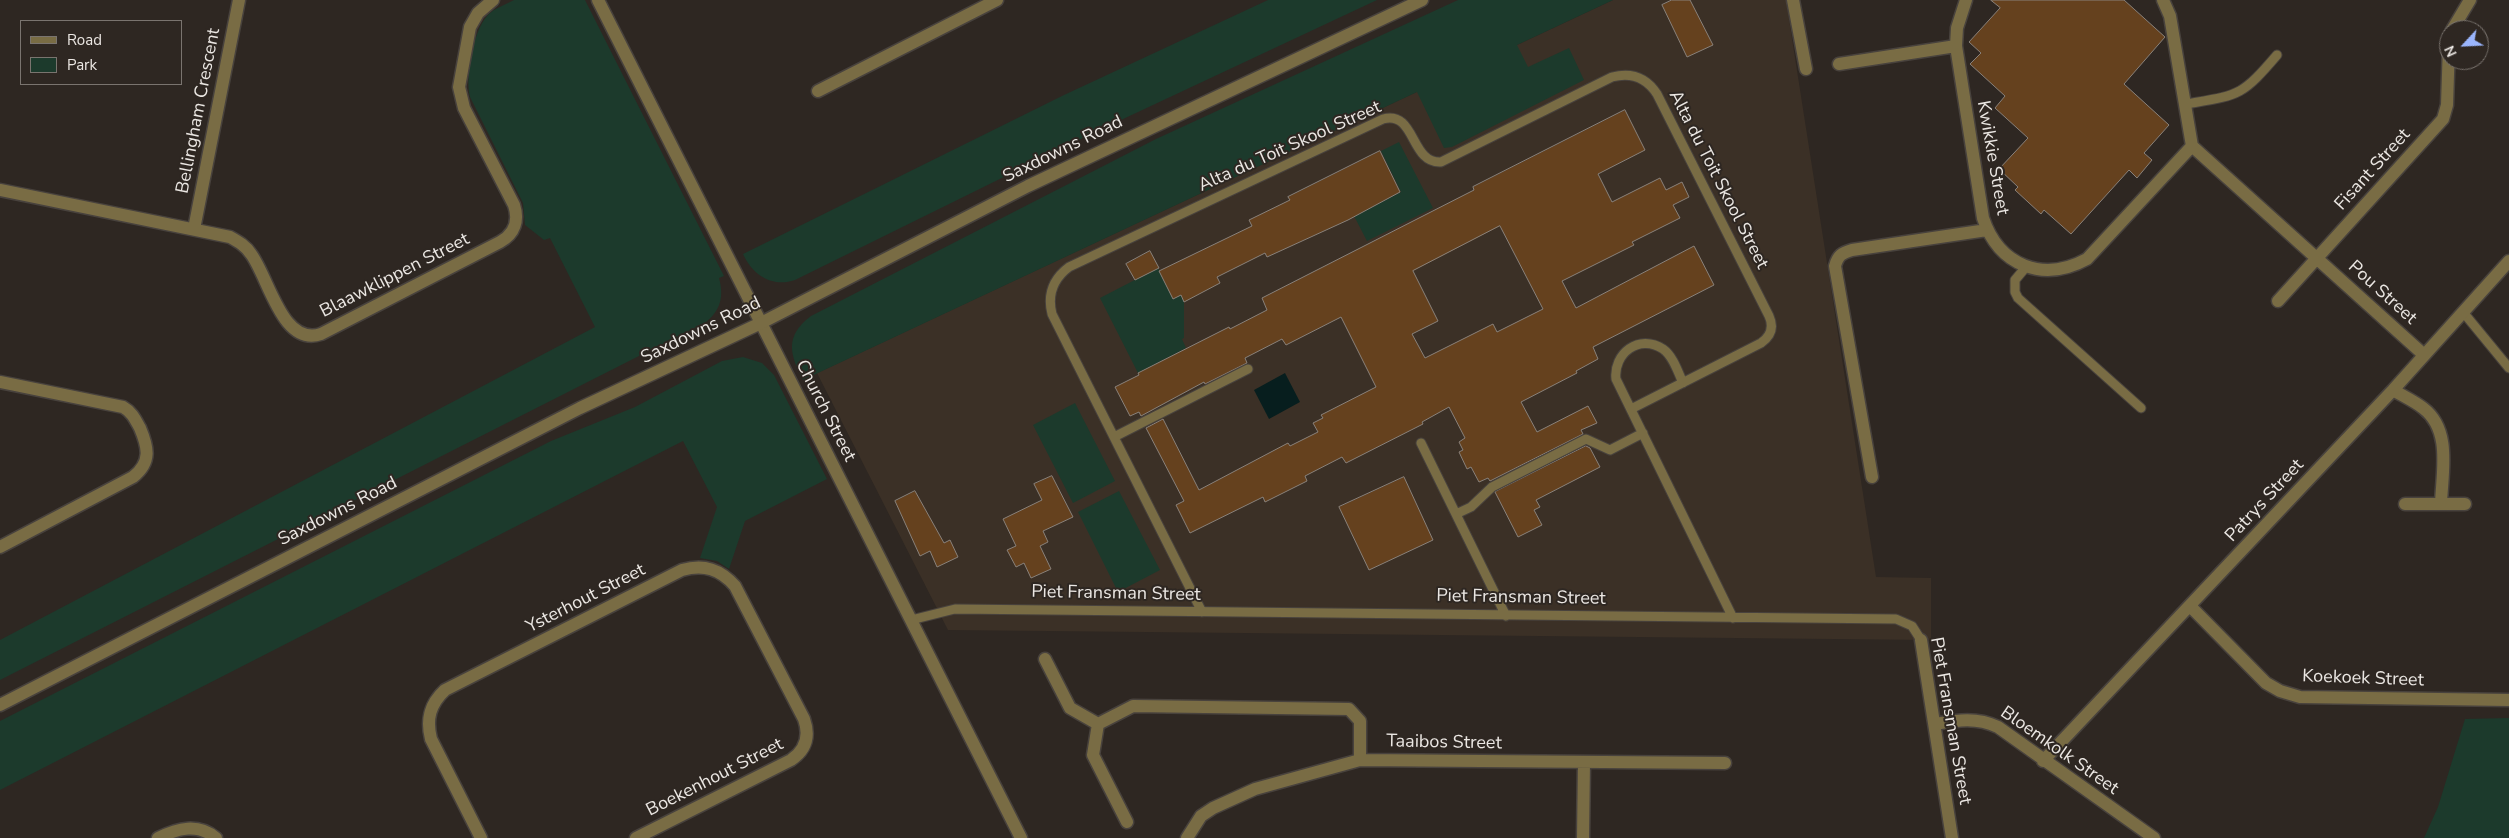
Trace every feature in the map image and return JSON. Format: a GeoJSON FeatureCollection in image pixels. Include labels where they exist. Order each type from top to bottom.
{"type":"FeatureCollection","features":[{"type":"Feature","properties":{"kind":"street","name":"Bellingham Crescent"},"geometry":{"type":"LineString","coordinates":[[194,229],[239,0]]}},
{"type":"Feature","properties":{"kind":"street","name":"Blaawklippen Street"},"geometry":{"type":"LineString","coordinates":[[0,190],[230,237],[245,247],[254,258],[291,328],[310,336],[321,334],[506,239],[514,228],[516,212],[464,108],[459,86],[470,27],[478,13],[493,0]]}},
{"type":"Feature","properties":{"kind":"street","name":"Church Street"},"geometry":{"type":"LineString","coordinates":[[598,0],[1021,838]]}},
{"type":"Feature","properties":{"kind":"street"},"geometry":{"type":"LineString","coordinates":[[818,91],[997,0]]}},
{"type":"Feature","properties":{"kind":"street","name":"Saxdowns Road"},"geometry":{"type":"LineString","coordinates":[[0,704],[580,408],[761,323],[1028,186],[1422,0]]}},
{"type":"Feature","properties":{"kind":"street"},"geometry":{"type":"LineString","coordinates":[[1793,0],[1806,70]]}},
{"type":"Feature","properties":{"kind":"street","name":"Kwikkie Street"},"geometry":{"type":"LineString","coordinates":[[1966,0],[1957,28],[1956,46],[1983,218],[1987,230],[2002,252],[2026,267],[2048,271],[2062,270],[2087,259],[2192,146]]}},
{"type":"Feature","properties":{"kind":"street"},"geometry":{"type":"LineString","coordinates":[[2163,0],[2170,16],[2192,146],[2317,258]]}},
{"type":"Feature","properties":{"kind":"street"},"geometry":{"type":"LineString","coordinates":[[2458,20],[2470,0]]}},
{"type":"Feature","properties":{"kind":"street"},"geometry":{"type":"LineString","coordinates":[[1839,64],[1956,46]]}},
{"type":"Feature","properties":{"kind":"street","name":"Fisant Street"},"geometry":{"type":"LineString","coordinates":[[2278,301],[2443,119],[2447,105],[2448,70]]}},
{"type":"Feature","properties":{"kind":"street"},"geometry":{"type":"LineString","coordinates":[[1872,477],[1835,266],[1836,261],[1844,252],[1852,250],[1987,230]]}},
{"type":"Feature","properties":{"kind":"street","name":"Pou Street"},"geometry":{"type":"LineString","coordinates":[[2317,258],[2423,354]]}},
{"type":"Feature","properties":{"kind":"street","name":"Patrys Street"},"geometry":{"type":"LineString","coordinates":[[2043,761],[2393,390],[2423,354],[2509,261]]}},
{"type":"Feature","properties":{"kind":"street"},"geometry":{"type":"LineString","coordinates":[[0,382],[123,407],[136,420],[148,451],[145,465],[133,476],[0,547]]}},
{"type":"Feature","properties":{"kind":"street"},"geometry":{"type":"LineString","coordinates":[[2393,390],[2424,409],[2435,420],[2442,433],[2441,504]]}},
{"type":"Feature","properties":{"kind":"street"},"geometry":{"type":"LineString","coordinates":[[2405,504],[2465,504]]}},
{"type":"Feature","properties":{"kind":"street","name":"Ysterhout Street"},"geometry":{"type":"LineString","coordinates":[[481,838],[431,739],[429,713],[438,696],[446,690],[682,570],[692,567],[713,569],[722,573],[735,586],[804,720],[807,727],[806,743]]}},
{"type":"Feature","properties":{"kind":"street","name":"Koekoek Street"},"geometry":{"type":"LineString","coordinates":[[2190,606],[2266,683],[2280,691],[2300,697],[2509,700]]}},
{"type":"Feature","properties":{"kind":"street","name":"Piet Fransman Street"},"geometry":{"type":"LineString","coordinates":[[1921,640],[1952,838]]}},
{"type":"Feature","properties":{"kind":"street"},"geometry":{"type":"LineString","coordinates":[[1045,659],[1070,708],[1098,724]]}},
{"type":"Feature","properties":{"kind":"street"},"geometry":{"type":"LineString","coordinates":[[1098,724],[1133,706],[1343,708],[1354,713],[1360,721],[1360,760]]}},
{"type":"Feature","properties":{"kind":"street","name":"Bloemkolk Street"},"geometry":{"type":"LineString","coordinates":[[1935,724],[1974,719],[1985,721],[1998,727],[2043,761],[2154,838]]}},
{"type":"Feature","properties":{"kind":"street"},"geometry":{"type":"LineString","coordinates":[[1098,724],[1093,755],[1127,822]]}},
{"type":"Feature","properties":{"kind":"street","name":"Boekenhout Street"},"geometry":{"type":"LineString","coordinates":[[636,838],[791,760],[798,756],[806,743]]}},
{"type":"Feature","properties":{"kind":"street","name":"Taaibos Street"},"geometry":{"type":"LineString","coordinates":[[1187,838],[1201,816],[1230,800],[1255,789],[1360,760],[1725,763]]}},
{"type":"Feature","properties":{"kind":"street"},"geometry":{"type":"LineString","coordinates":[[1583,838],[1584,762]]}},
{"type":"Feature","properties":{"kind":"street"},"geometry":{"type":"LineString","coordinates":[[158,838],[179,829],[188,828],[207,832],[216,838]]}},
{"type":"Feature","properties":{"kind":"lane"},"geometry":{"type":"LineString","coordinates":[[2186,104],[2232,96],[2242,92],[2253,83],[2277,55]]}},
{"type":"Feature","properties":{"kind":"lane","name":"Alta du Toit Skool Street"},"geometry":{"type":"LineString","coordinates":[[1202,612],[1052,314],[1051,291],[1061,273],[1069,267],[1382,120],[1392,118],[1401,121],[1408,128],[1422,155],[1431,161],[1441,162],[1612,77],[1621,74],[1639,76],[1657,94],[1771,321],[1770,333],[1765,340],[1631,409]]}},
{"type":"Feature","properties":{"kind":"lane"},"geometry":{"type":"LineString","coordinates":[[2026,267],[2015,280],[2015,292],[2018,298],[2141,408]]}},
{"type":"Feature","properties":{"kind":"lane"},"geometry":{"type":"LineString","coordinates":[[2463,312],[2509,368]]}},
{"type":"Feature","properties":{"kind":"lane"},"geometry":{"type":"LineString","coordinates":[[1683,383],[1669,355],[1663,349],[1647,344],[1631,347],[1620,357],[1616,379],[1733,618]]}},
{"type":"Feature","properties":{"kind":"lane"},"geometry":{"type":"LineString","coordinates":[[1114,437],[1248,369]]}},
{"type":"Feature","properties":{"kind":"lane"},"geometry":{"type":"LineString","coordinates":[[1456,514],[1471,507],[1492,486],[1586,439],[1610,450],[1643,433]]}},
{"type":"Feature","properties":{"kind":"lane"},"geometry":{"type":"LineString","coordinates":[[1421,443],[1506,616]]}},
{"type":"Feature","properties":{"kind":"lane","name":"Piet Fransman Street"},"geometry":{"type":"LineString","coordinates":[[911,620],[955,609],[1896,620],[1912,626],[1921,640]]}},
{"type":"Feature","properties":{"kind":"shaded area"},"geometry":{"type":"Polygon","coordinates":[[[1613,0],[1786,0],[1876,577],[1931,578],[1931,640],[948,630],[817,373],[1613,0]]]}},
{"type":"Feature","properties":{"kind":"green space"},"geometry":{"type":"Polygon","coordinates":[[[514,0],[585,0],[724,276],[719,278],[721,297],[715,313],[706,322],[0,680],[0,640],[595,327],[550,238],[544,240],[525,225],[523,203],[470,97],[469,66],[474,43],[482,23],[490,13],[514,0]]]}},
{"type":"Feature","properties":{"kind":"green space"},"geometry":{"type":"Polygon","coordinates":[[[1268,0],[1377,0],[1089,135],[795,280],[778,282],[763,278],[752,268],[743,254],[1064,95],[1268,0]]]}},
{"type":"Feature","properties":{"kind":"green space"},"geometry":{"type":"Polygon","coordinates":[[[1458,0],[1613,0],[1517,45],[1528,67],[1569,48],[1584,80],[1452,147],[1444,148],[1417,92],[803,380],[793,354],[793,338],[802,323],[811,316],[1156,139],[1458,0]]]}},
{"type":"Feature","properties":{"kind":"green space"},"geometry":{"type":"Polygon","coordinates":[[[1399,142],[1433,208],[1367,241],[1354,216],[1401,192],[1381,151],[1399,142]]]}},
{"type":"Feature","properties":{"kind":"green space"},"geometry":{"type":"Polygon","coordinates":[[[1158,268],[1173,299],[1181,295],[1184,302],[1184,338],[1182,339],[1186,348],[1138,373],[1100,298],[1158,268]]]}},
{"type":"Feature","properties":{"kind":"green space"},"geometry":{"type":"Polygon","coordinates":[[[743,357],[762,363],[774,375],[827,479],[745,521],[729,569],[717,561],[700,558],[717,507],[683,441],[0,790],[0,721],[551,441],[635,407],[722,361],[743,357]]]}},
{"type":"Feature","properties":{"kind":"green space"},"geometry":{"type":"Polygon","coordinates":[[[1075,403],[1115,481],[1073,503],[1033,425],[1075,403]]]}},
{"type":"Feature","properties":{"kind":"green space"},"geometry":{"type":"Polygon","coordinates":[[[1119,491],[1160,570],[1118,592],[1078,512],[1119,491]]]}},
{"type":"Feature","properties":{"kind":"green space"},"geometry":{"type":"Polygon","coordinates":[[[2509,718],[2509,838],[2424,838],[2438,807],[2465,719],[2509,718]]]}},
{"type":"Feature","properties":{"kind":"water"},"geometry":{"type":"Polygon","coordinates":[[[1285,373],[1300,402],[1269,419],[1254,390],[1285,373]]]}},
{"type":"Feature","properties":{"kind":"building"},"geometry":{"type":"Polygon","coordinates":[[[1672,0],[1690,0],[1713,45],[1687,57],[1662,5],[1672,0]]]}},
{"type":"Feature","properties":{"kind":"building"},"geometry":{"type":"Polygon","coordinates":[[[1991,0],[2124,0],[2165,37],[2124,84],[2169,125],[2144,153],[2152,160],[2137,178],[2129,170],[2071,234],[2044,210],[2041,214],[2015,190],[2018,187],[1999,169],[2028,138],[1995,108],[2005,96],[1970,64],[1981,53],[1969,42],[2000,8],[1991,0]]]}},
{"type":"Feature","properties":{"kind":"building"},"geometry":{"type":"Polygon","coordinates":[[[1625,110],[1645,150],[1598,174],[1612,202],[1660,178],[1666,190],[1682,182],[1689,197],[1673,205],[1680,218],[1632,242],[1634,245],[1562,281],[1576,308],[1694,246],[1714,285],[1593,347],[1598,359],[1576,371],[1577,373],[1521,402],[1537,432],[1588,406],[1597,423],[1581,430],[1583,434],[1490,481],[1488,478],[1479,482],[1471,467],[1467,469],[1459,452],[1463,450],[1459,442],[1465,438],[1449,407],[1422,422],[1423,424],[1346,463],[1342,457],[1305,476],[1307,481],[1265,502],[1263,497],[1190,533],[1176,505],[1184,501],[1146,428],[1163,419],[1199,490],[1288,443],[1290,446],[1318,432],[1313,423],[1323,418],[1321,415],[1376,387],[1341,317],[1286,345],[1282,339],[1245,358],[1247,363],[1205,384],[1204,382],[1141,416],[1139,412],[1130,416],[1115,387],[1139,375],[1138,373],[1267,310],[1262,298],[1474,190],[1473,187],[1625,110]],[[1500,226],[1413,271],[1438,321],[1412,334],[1425,358],[1493,324],[1497,332],[1543,309],[1500,226]]]}},
{"type":"Feature","properties":{"kind":"building"},"geometry":{"type":"Polygon","coordinates":[[[1380,151],[1400,192],[1348,220],[1267,257],[1265,253],[1217,277],[1220,283],[1184,302],[1181,295],[1173,299],[1159,271],[1252,226],[1249,220],[1290,200],[1288,197],[1380,151]]]}},
{"type":"Feature","properties":{"kind":"building"},"geometry":{"type":"Polygon","coordinates":[[[1150,251],[1159,268],[1135,280],[1126,264],[1150,251]]]}},
{"type":"Feature","properties":{"kind":"building"},"geometry":{"type":"Polygon","coordinates":[[[1586,446],[1590,448],[1600,467],[1536,500],[1540,507],[1534,510],[1542,525],[1518,537],[1495,492],[1586,446]]]}},
{"type":"Feature","properties":{"kind":"building"},"geometry":{"type":"Polygon","coordinates":[[[1052,476],[1073,517],[1043,531],[1048,542],[1040,546],[1051,569],[1031,578],[1024,563],[1016,567],[1007,550],[1016,546],[1003,519],[1042,500],[1034,484],[1052,476]]]}},
{"type":"Feature","properties":{"kind":"building"},"geometry":{"type":"Polygon","coordinates":[[[1404,477],[1433,540],[1369,570],[1339,507],[1404,477]]]}},
{"type":"Feature","properties":{"kind":"building"},"geometry":{"type":"Polygon","coordinates":[[[915,491],[944,543],[950,540],[958,557],[937,567],[930,551],[920,556],[895,501],[915,491]]]}}]}
